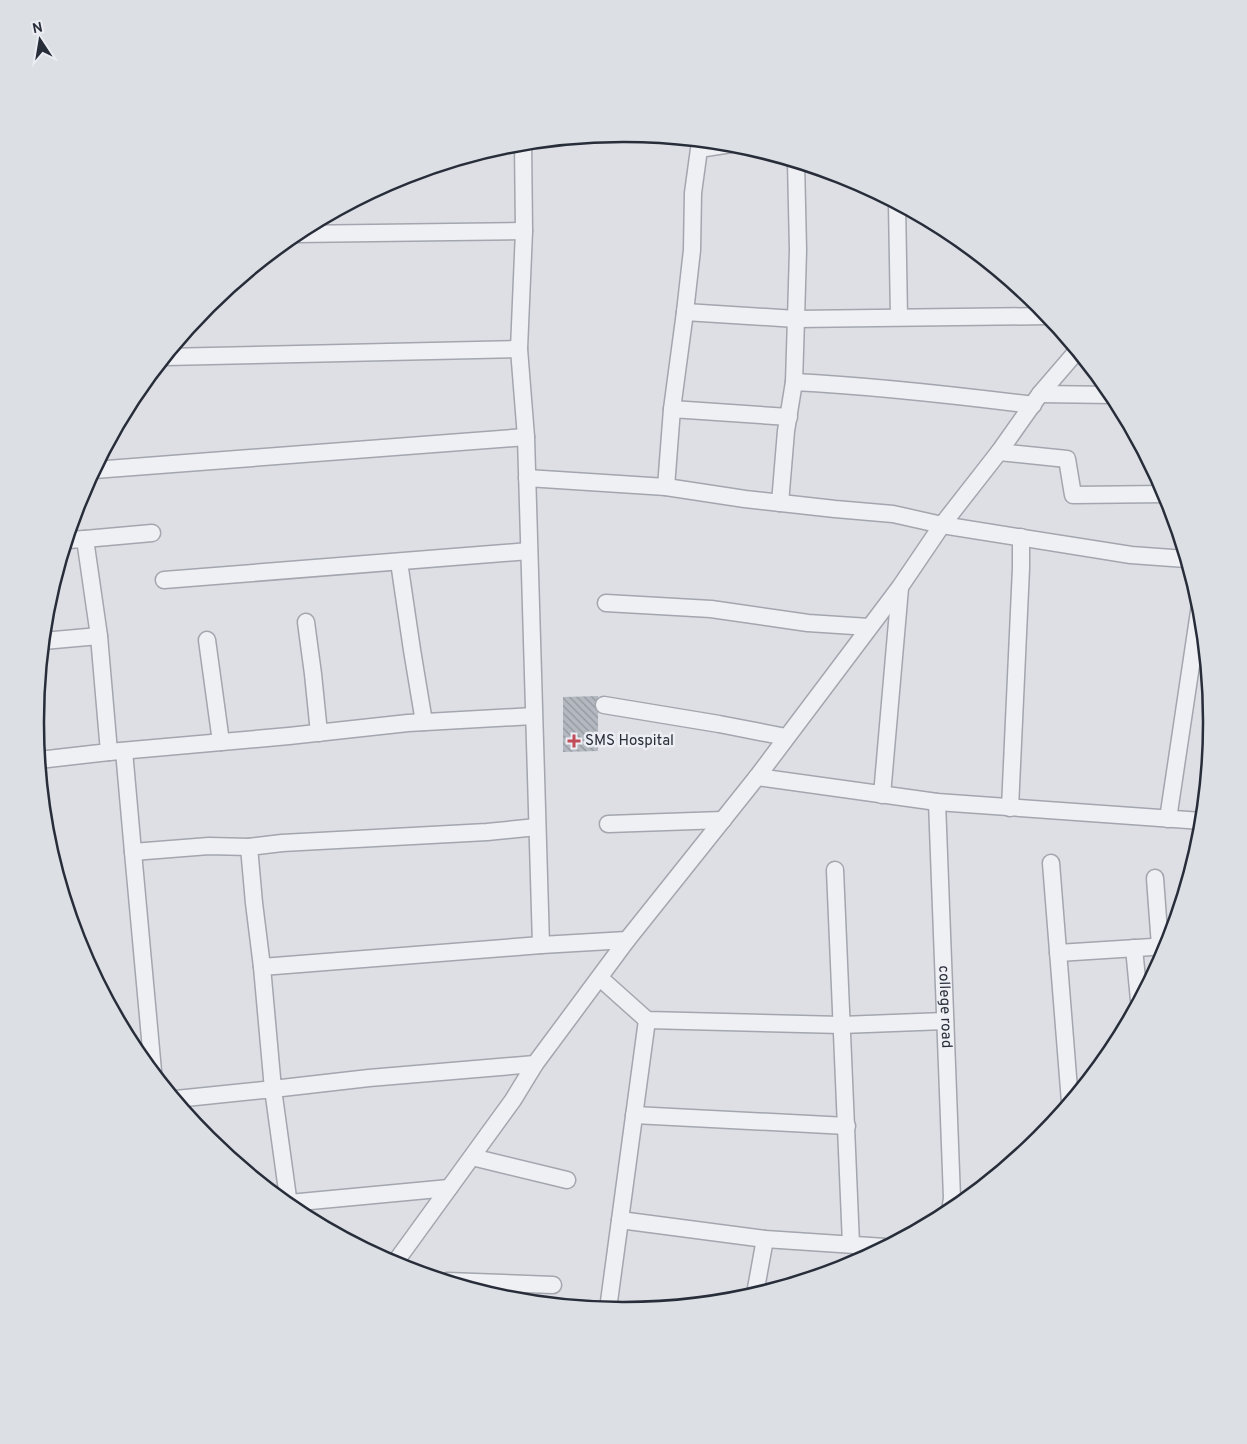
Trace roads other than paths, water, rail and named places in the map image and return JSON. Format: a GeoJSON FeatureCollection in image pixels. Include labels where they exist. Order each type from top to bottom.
{"type":"FeatureCollection","features":[{"type":"Feature","properties":{"kind":"street"},"geometry":{"type":"LineString","coordinates":[[666,487],[672,409],[692,250],[694,193],[699,149],[705,148]]}},
{"type":"Feature","properties":{"kind":"street"},"geometry":{"type":"LineString","coordinates":[[524,151],[524,231],[519,349],[526,437],[541,945]]}},
{"type":"Feature","properties":{"kind":"street"},"geometry":{"type":"LineString","coordinates":[[780,503],[794,382],[798,250],[796,169]]}},
{"type":"Feature","properties":{"kind":"street"},"geometry":{"type":"LineString","coordinates":[[897,211],[899,317]]}},
{"type":"Feature","properties":{"kind":"street"},"geometry":{"type":"LineString","coordinates":[[311,234],[524,231]]}},
{"type":"Feature","properties":{"kind":"street"},"geometry":{"type":"LineString","coordinates":[[685,312],[796,319],[1037,316]]}},
{"type":"Feature","properties":{"kind":"street"},"geometry":{"type":"LineString","coordinates":[[174,357],[519,349]]}},
{"type":"Feature","properties":{"kind":"street"},"geometry":{"type":"LineString","coordinates":[[399,1257],[513,1100],[535,1064],[627,940],[757,777],[900,587],[942,525],[999,452],[1036,400],[1073,356]]}},
{"type":"Feature","properties":{"kind":"street"},"geometry":{"type":"LineString","coordinates":[[794,382],[1036,400],[1103,396]]}},
{"type":"Feature","properties":{"kind":"street"},"geometry":{"type":"LineString","coordinates":[[672,409],[789,417]]}},
{"type":"Feature","properties":{"kind":"street"},"geometry":{"type":"LineString","coordinates":[[102,469],[526,437]]}},
{"type":"Feature","properties":{"kind":"street"},"geometry":{"type":"LineString","coordinates":[[999,452],[1066,459],[1073,495],[1156,494]]}},
{"type":"Feature","properties":{"kind":"street"},"geometry":{"type":"LineString","coordinates":[[527,478],[666,487],[780,503],[893,514],[942,525],[1131,555],[1179,558]]}},
{"type":"Feature","properties":{"kind":"street"},"geometry":{"type":"LineString","coordinates":[[74,540],[152,533]]}},
{"type":"Feature","properties":{"kind":"street"},"geometry":{"type":"LineString","coordinates":[[1010,808],[1021,537]]}},
{"type":"Feature","properties":{"kind":"street"},"geometry":{"type":"LineString","coordinates":[[85,539],[116,752],[133,852],[152,1059]]}},
{"type":"Feature","properties":{"kind":"street"},"geometry":{"type":"LineString","coordinates":[[164,580],[529,552]]}},
{"type":"Feature","properties":{"kind":"street"},"geometry":{"type":"LineString","coordinates":[[399,562],[424,722]]}},
{"type":"Feature","properties":{"kind":"street"},"geometry":{"type":"LineString","coordinates":[[882,794],[900,587]]}},
{"type":"Feature","properties":{"kind":"street"},"geometry":{"type":"LineString","coordinates":[[606,604],[711,609],[808,623],[869,628]]}},
{"type":"Feature","properties":{"kind":"street"},"geometry":{"type":"LineString","coordinates":[[306,622],[319,733]]}},
{"type":"Feature","properties":{"kind":"street"},"geometry":{"type":"LineString","coordinates":[[1168,819],[1196,633]]}},
{"type":"Feature","properties":{"kind":"street"},"geometry":{"type":"LineString","coordinates":[[50,640],[99,636]]}},
{"type":"Feature","properties":{"kind":"street"},"geometry":{"type":"LineString","coordinates":[[207,640],[221,742]]}},
{"type":"Feature","properties":{"kind":"street"},"geometry":{"type":"LineString","coordinates":[[604,705],[786,737]]}},
{"type":"Feature","properties":{"kind":"street"},"geometry":{"type":"LineString","coordinates":[[45,759],[424,722],[533,716]]}},
{"type":"Feature","properties":{"kind":"street"},"geometry":{"type":"LineString","coordinates":[[757,777],[937,802],[1194,821]]}},
{"type":"Feature","properties":{"kind":"street","name":"college road"},"geometry":{"type":"LineString","coordinates":[[937,802],[945,1021],[956,1197]]}},
{"type":"Feature","properties":{"kind":"street"},"geometry":{"type":"LineString","coordinates":[[608,824],[723,820]]}},
{"type":"Feature","properties":{"kind":"street"},"geometry":{"type":"LineString","coordinates":[[133,852],[209,846],[250,847],[282,843],[537,828]]}},
{"type":"Feature","properties":{"kind":"street"},"geometry":{"type":"LineString","coordinates":[[250,847],[273,1090],[288,1194]]}},
{"type":"Feature","properties":{"kind":"street"},"geometry":{"type":"LineString","coordinates":[[1051,863],[1071,1089]]}},
{"type":"Feature","properties":{"kind":"street"},"geometry":{"type":"LineString","coordinates":[[835,870],[851,1244]]}},
{"type":"Feature","properties":{"kind":"street"},"geometry":{"type":"LineString","coordinates":[[1155,878],[1162,934]]}},
{"type":"Feature","properties":{"kind":"street"},"geometry":{"type":"LineString","coordinates":[[262,967],[627,940]]}},
{"type":"Feature","properties":{"kind":"street"},"geometry":{"type":"LineString","coordinates":[[1058,954],[1158,946]]}},
{"type":"Feature","properties":{"kind":"street"},"geometry":{"type":"LineString","coordinates":[[1134,948],[1138,988]]}},
{"type":"Feature","properties":{"kind":"street"},"geometry":{"type":"LineString","coordinates":[[600,978],[647,1020],[841,1025],[945,1021]]}},
{"type":"Feature","properties":{"kind":"street"},"geometry":{"type":"LineString","coordinates":[[609,1302],[647,1020]]}},
{"type":"Feature","properties":{"kind":"street"},"geometry":{"type":"LineString","coordinates":[[184,1099],[369,1078],[535,1064]]}},
{"type":"Feature","properties":{"kind":"street"},"geometry":{"type":"LineString","coordinates":[[634,1115],[847,1126]]}},
{"type":"Feature","properties":{"kind":"street"},"geometry":{"type":"LineString","coordinates":[[472,1157],[567,1180]]}},
{"type":"Feature","properties":{"kind":"street"},"geometry":{"type":"LineString","coordinates":[[300,1203],[449,1188]]}},
{"type":"Feature","properties":{"kind":"street"},"geometry":{"type":"LineString","coordinates":[[620,1220],[765,1239],[873,1245]]}},
{"type":"Feature","properties":{"kind":"street"},"geometry":{"type":"LineString","coordinates":[[756,1286],[765,1239]]}},
{"type":"Feature","properties":{"kind":"street"},"geometry":{"type":"LineString","coordinates":[[473,1282],[553,1285]]}},
{"type":"Feature","properties":{"kind":"place","name":"SMS Hospital"},"geometry":{"type":"Point","coordinates":[574,741]}}]}
